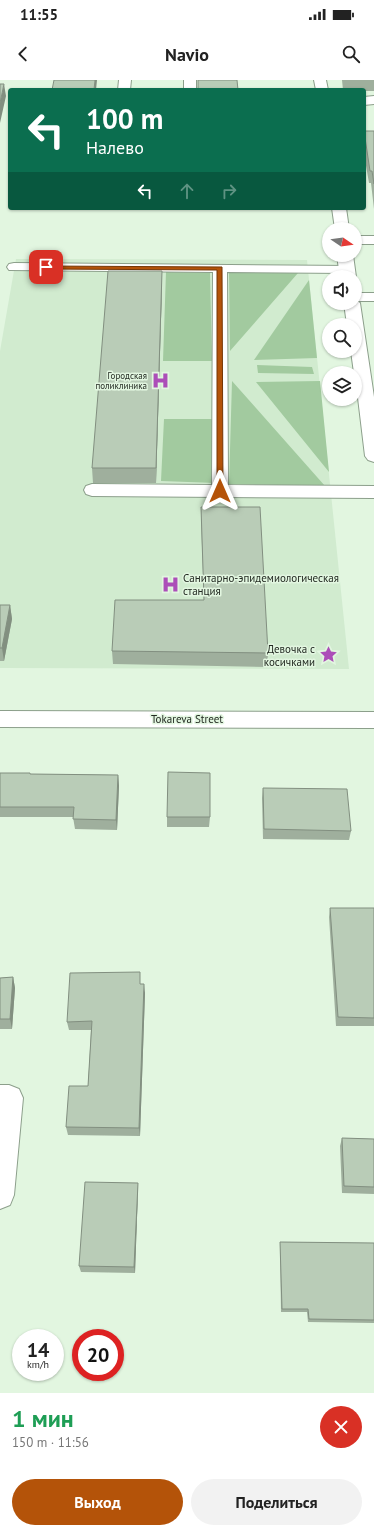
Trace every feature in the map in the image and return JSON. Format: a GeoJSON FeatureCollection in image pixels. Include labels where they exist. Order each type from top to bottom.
{"type":"FeatureCollection","features":[{"type":"Feature","properties":{"kind":"street"},"geometry":{"type":"LineString","coordinates":[[339,210],[341,222]]}},
{"type":"Feature","properties":{"kind":"street"},"geometry":{"type":"LineString","coordinates":[[362,240],[374,240]]}},
{"type":"Feature","properties":{"kind":"street"},"geometry":{"type":"LineString","coordinates":[[353,310],[374,456]]}},
{"type":"Feature","properties":{"kind":"street","name":"Tokareva Street"},"geometry":{"type":"LineString","coordinates":[[0,719],[374,720]]}},
{"type":"Feature","properties":{"kind":"street"},"geometry":{"type":"LineString","coordinates":[[0,1098],[9,1098],[0,1195]]}},
{"type":"Feature","properties":{"kind":"lane"},"geometry":{"type":"LineString","coordinates":[[14,267],[347,267]]}},
{"type":"Feature","properties":{"kind":"lane"},"geometry":{"type":"LineString","coordinates":[[220,268],[220,491]]}},
{"type":"Feature","properties":{"kind":"lane"},"geometry":{"type":"LineString","coordinates":[[362,297],[374,297]]}},
{"type":"Feature","properties":{"kind":"lane"},"geometry":{"type":"LineString","coordinates":[[92,490],[374,492]]}},
{"type":"Feature","properties":{"kind":"shaded area"},"geometry":{"type":"Polygon","coordinates":[[[16,259],[307,260],[349,669],[0,668],[0,351],[16,259]]]}},
{"type":"Feature","properties":{"kind":"shaded area"},"geometry":{"type":"Polygon","coordinates":[[[166,272],[210,273],[212,361],[163,361],[166,272]]]}},
{"type":"Feature","properties":{"kind":"shaded area"},"geometry":{"type":"Polygon","coordinates":[[[229,272],[298,273],[230,351],[229,272]]]}},
{"type":"Feature","properties":{"kind":"shaded area"},"geometry":{"type":"Polygon","coordinates":[[[309,280],[317,358],[254,360],[309,280]]]}},
{"type":"Feature","properties":{"kind":"shaded area"},"geometry":{"type":"Polygon","coordinates":[[[257,365],[312,367],[314,374],[258,373],[257,365]]]}},
{"type":"Feature","properties":{"kind":"shaded area"},"geometry":{"type":"Polygon","coordinates":[[[232,381],[325,486],[229,484],[232,381]]]}},
{"type":"Feature","properties":{"kind":"shaded area"},"geometry":{"type":"Polygon","coordinates":[[[320,381],[329,472],[256,382],[320,381]]]}},
{"type":"Feature","properties":{"kind":"shaded area"},"geometry":{"type":"Polygon","coordinates":[[[164,419],[215,419],[215,483],[161,481],[164,419]]]}},
{"type":"Feature","properties":{"kind":"building"},"geometry":{"type":"Polygon","coordinates":[[[54,80],[95,80],[94,88],[52,88],[54,80]]]}},
{"type":"Feature","properties":{"kind":"building"},"geometry":{"type":"Polygon","coordinates":[[[198,80],[237,80],[238,88],[198,88],[198,80]]]}},
{"type":"Feature","properties":{"kind":"building"},"geometry":{"type":"Polygon","coordinates":[[[0,84],[4,84],[0,103],[0,84]]]}},
{"type":"Feature","properties":{"kind":"building"},"geometry":{"type":"Polygon","coordinates":[[[366,131],[374,131],[374,184],[372,171],[370,171],[366,144],[366,131]]]}},
{"type":"Feature","properties":{"kind":"building"},"geometry":{"type":"Polygon","coordinates":[[[108,271],[162,271],[156,468],[92,468],[108,271]]]}},
{"type":"Feature","properties":{"kind":"building"},"geometry":{"type":"Polygon","coordinates":[[[201,507],[260,507],[268,653],[112,651],[115,600],[204,600],[201,507]]]}},
{"type":"Feature","properties":{"kind":"building"},"geometry":{"type":"Polygon","coordinates":[[[0,605],[10,605],[2,648],[0,648],[0,605]]]}},
{"type":"Feature","properties":{"kind":"building"},"geometry":{"type":"Polygon","coordinates":[[[168,772],[210,773],[210,817],[167,817],[168,772]]]}},
{"type":"Feature","properties":{"kind":"building"},"geometry":{"type":"Polygon","coordinates":[[[0,773],[118,775],[116,820],[73,819],[74,807],[0,807],[0,773]]]}},
{"type":"Feature","properties":{"kind":"building"},"geometry":{"type":"Polygon","coordinates":[[[263,788],[347,789],[351,831],[264,829],[263,788]]]}},
{"type":"Feature","properties":{"kind":"building"},"geometry":{"type":"Polygon","coordinates":[[[330,908],[374,908],[374,1018],[338,1017],[330,908]]]}},
{"type":"Feature","properties":{"kind":"building"},"geometry":{"type":"Polygon","coordinates":[[[140,972],[140,984],[144,984],[139,1128],[66,1127],[69,1086],[88,1086],[92,1021],[67,1022],[70,973],[140,972]]]}},
{"type":"Feature","properties":{"kind":"building"},"geometry":{"type":"Polygon","coordinates":[[[13,977],[10,1019],[0,1019],[0,978],[13,977]]]}},
{"type":"Feature","properties":{"kind":"building"},"geometry":{"type":"Polygon","coordinates":[[[342,1138],[374,1139],[374,1187],[344,1186],[342,1138]]]}},
{"type":"Feature","properties":{"kind":"building"},"geometry":{"type":"Polygon","coordinates":[[[85,1182],[138,1183],[134,1267],[79,1266],[85,1182]]]}},
{"type":"Feature","properties":{"kind":"building"},"geometry":{"type":"Polygon","coordinates":[[[280,1242],[374,1243],[374,1320],[309,1319],[308,1309],[282,1309],[280,1242]]]}},
{"type":"Feature","properties":{"kind":"place","name":"Городская поликлиника"},"geometry":{"type":"Point","coordinates":[160,380]}},
{"type":"Feature","properties":{"kind":"place","name":"Санитарно-эпидемиологическая станция"},"geometry":{"type":"Point","coordinates":[170,584]}},
{"type":"Feature","properties":{"kind":"place","name":"Девочка с косичками"},"geometry":{"type":"Point","coordinates":[328,655]}},
{"type":"Feature","properties":{"kind":"route"},"geometry":{"type":"LineString","coordinates":[[46,267],[220,268],[220,491]]}}]}
